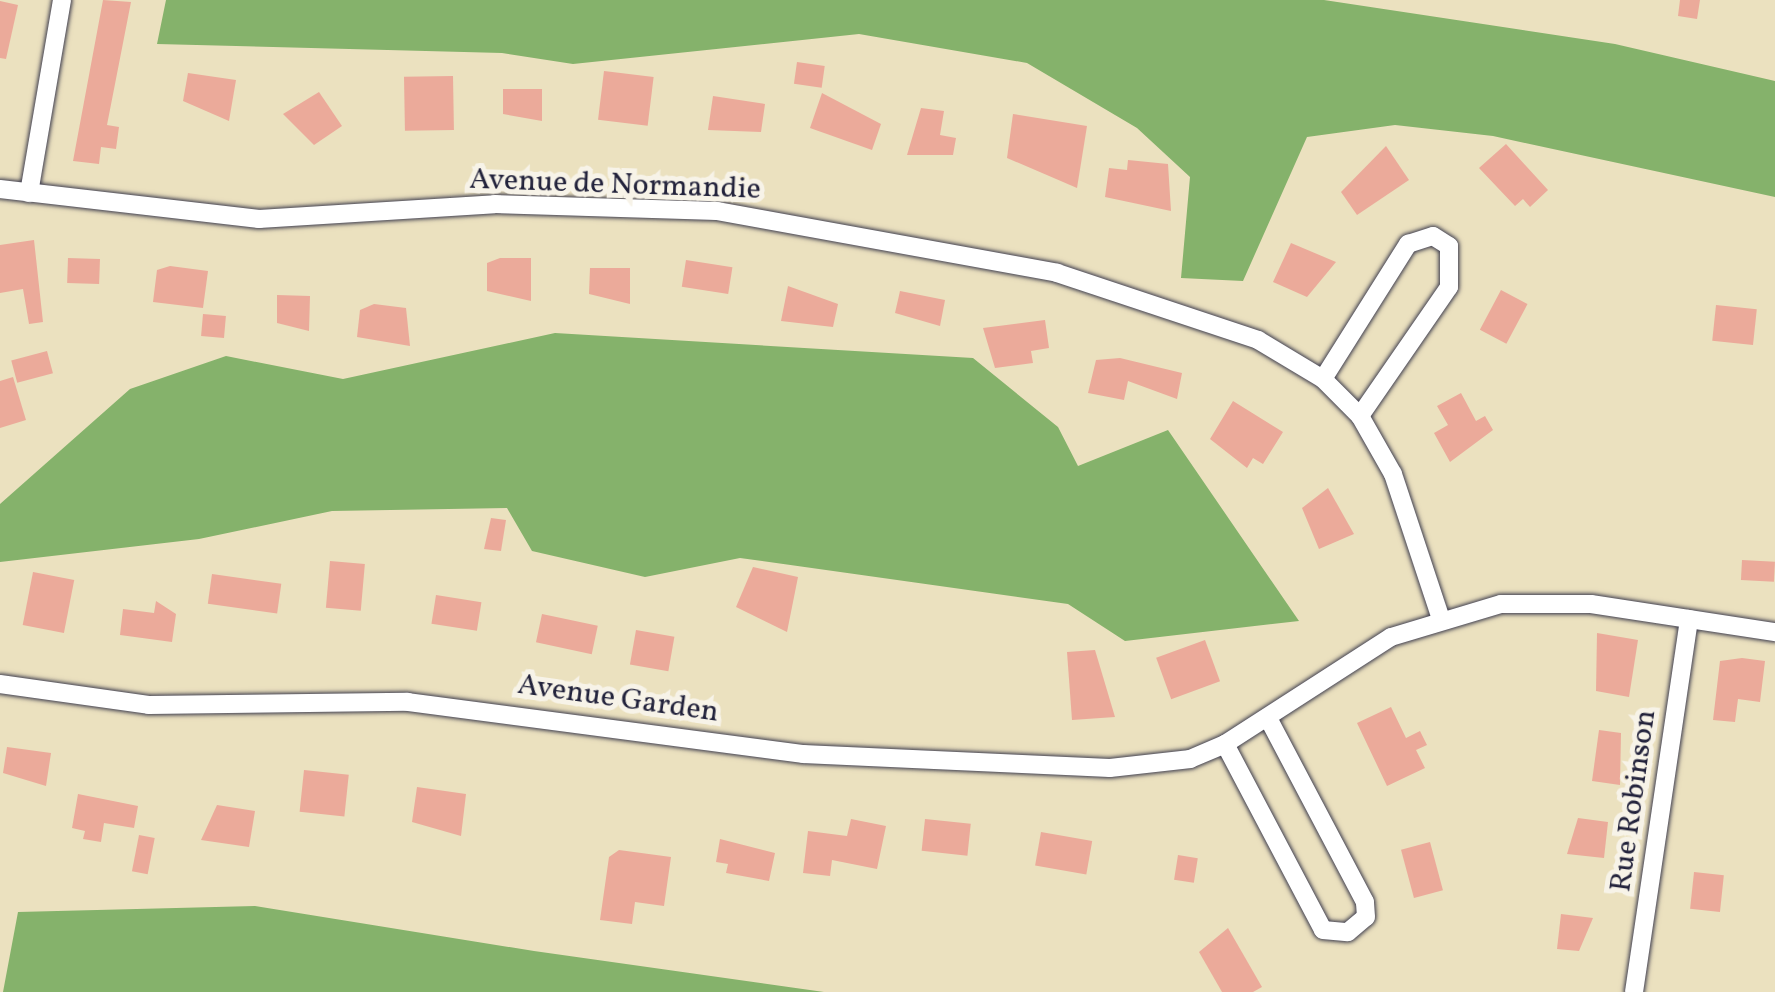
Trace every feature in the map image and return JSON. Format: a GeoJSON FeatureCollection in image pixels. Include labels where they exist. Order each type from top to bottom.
{"type":"FeatureCollection","features":[{"type":"Feature","properties":{"kind":"street"},"geometry":{"type":"LineString","coordinates":[[29,192],[62,0]]}},
{"type":"Feature","properties":{"kind":"street","name":"Avenue de Normandie"},"geometry":{"type":"LineString","coordinates":[[0,188],[259,219],[550,205],[717,210],[949,246],[1158,305],[1258,340],[1322,380],[1360,416],[1393,474],[1440,616]]}},
{"type":"Feature","properties":{"kind":"street"},"geometry":{"type":"LineString","coordinates":[[1322,380],[1408,244],[1433,236],[1449,246],[1449,287],[1360,416]]}},
{"type":"Feature","properties":{"kind":"street","name":"Avenue Garden"},"geometry":{"type":"LineString","coordinates":[[0,684],[149,705],[408,702],[803,754],[1008,770],[1126,766],[1225,744],[1269,720],[1349,662],[1440,616],[1501,604],[1591,604],[1775,632]]}},
{"type":"Feature","properties":{"kind":"street","name":"Rue Robinson"},"geometry":{"type":"LineString","coordinates":[[1634,992],[1689,619]]}},
{"type":"Feature","properties":{"kind":"street"},"geometry":{"type":"LineString","coordinates":[[1225,744],[1323,930],[1348,932],[1366,917],[1365,902],[1269,720]]}},
{"type":"Feature","properties":{"kind":"green space"},"geometry":{"type":"Polygon","coordinates":[[[166,0],[1324,0],[1615,44],[1775,81],[1775,197],[1493,136],[1395,125],[1307,137],[1243,281],[1181,278],[1190,177],[1137,128],[1027,63],[859,34],[573,64],[502,53],[157,44],[166,0]]]}},
{"type":"Feature","properties":{"kind":"green space"},"geometry":{"type":"Polygon","coordinates":[[[555,333],[973,358],[1058,427],[1078,466],[1168,430],[1299,621],[1125,641],[1068,604],[740,558],[645,577],[532,551],[507,508],[332,511],[199,539],[0,562],[0,504],[130,389],[226,356],[343,379],[555,333]]]}},
{"type":"Feature","properties":{"kind":"green space"},"geometry":{"type":"Polygon","coordinates":[[[255,906],[824,992],[3,992],[18,912],[255,906]]]}},
{"type":"Feature","properties":{"kind":"building"},"geometry":{"type":"Polygon","coordinates":[[[103,0],[131,2],[107,125],[119,127],[116,149],[101,147],[99,164],[73,161],[103,0]]]}},
{"type":"Feature","properties":{"kind":"building"},"geometry":{"type":"Polygon","coordinates":[[[1680,0],[1700,0],[1697,19],[1678,16],[1680,0]]]}},
{"type":"Feature","properties":{"kind":"building"},"geometry":{"type":"Polygon","coordinates":[[[0,1],[18,5],[6,59],[0,58],[0,1]]]}},
{"type":"Feature","properties":{"kind":"building"},"geometry":{"type":"Polygon","coordinates":[[[797,62],[825,66],[822,88],[794,84],[797,62]]]}},
{"type":"Feature","properties":{"kind":"building"},"geometry":{"type":"Polygon","coordinates":[[[604,71],[654,77],[648,126],[598,120],[604,71]]]}},
{"type":"Feature","properties":{"kind":"building"},"geometry":{"type":"Polygon","coordinates":[[[188,73],[236,80],[229,121],[183,101],[188,73]]]}},
{"type":"Feature","properties":{"kind":"building"},"geometry":{"type":"Polygon","coordinates":[[[453,76],[454,130],[405,131],[404,77],[453,76]]]}},
{"type":"Feature","properties":{"kind":"building"},"geometry":{"type":"Polygon","coordinates":[[[503,89],[542,89],[542,121],[503,114],[503,89]]]}},
{"type":"Feature","properties":{"kind":"building"},"geometry":{"type":"Polygon","coordinates":[[[319,92],[342,126],[314,145],[283,114],[319,92]]]}},
{"type":"Feature","properties":{"kind":"building"},"geometry":{"type":"Polygon","coordinates":[[[822,93],[881,124],[872,150],[810,128],[822,93]]]}},
{"type":"Feature","properties":{"kind":"building"},"geometry":{"type":"Polygon","coordinates":[[[713,96],[765,104],[761,132],[708,130],[713,96]]]}},
{"type":"Feature","properties":{"kind":"building"},"geometry":{"type":"Polygon","coordinates":[[[921,108],[944,111],[940,135],[956,138],[953,155],[907,155],[921,108]]]}},
{"type":"Feature","properties":{"kind":"building"},"geometry":{"type":"Polygon","coordinates":[[[1013,114],[1087,126],[1077,188],[1007,158],[1013,114]]]}},
{"type":"Feature","properties":{"kind":"building"},"geometry":{"type":"Polygon","coordinates":[[[1506,144],[1548,190],[1530,207],[1523,199],[1515,206],[1479,168],[1506,144]]]}},
{"type":"Feature","properties":{"kind":"building"},"geometry":{"type":"Polygon","coordinates":[[[1386,146],[1409,180],[1357,215],[1341,192],[1386,146]]]}},
{"type":"Feature","properties":{"kind":"building"},"geometry":{"type":"Polygon","coordinates":[[[1128,160],[1168,164],[1171,211],[1105,197],[1109,168],[1127,170],[1128,160]]]}},
{"type":"Feature","properties":{"kind":"building"},"geometry":{"type":"Polygon","coordinates":[[[34,240],[43,322],[29,324],[23,289],[0,293],[0,245],[34,240]]]}},
{"type":"Feature","properties":{"kind":"building"},"geometry":{"type":"Polygon","coordinates":[[[1291,243],[1336,262],[1307,297],[1273,282],[1291,243]]]}},
{"type":"Feature","properties":{"kind":"building"},"geometry":{"type":"Polygon","coordinates":[[[68,258],[100,259],[99,284],[67,283],[68,258]]]}},
{"type":"Feature","properties":{"kind":"building"},"geometry":{"type":"Polygon","coordinates":[[[500,258],[531,258],[531,301],[487,291],[487,263],[500,258]]]}},
{"type":"Feature","properties":{"kind":"building"},"geometry":{"type":"Polygon","coordinates":[[[686,260],[732,267],[728,294],[682,287],[686,260]]]}},
{"type":"Feature","properties":{"kind":"building"},"geometry":{"type":"Polygon","coordinates":[[[170,266],[208,271],[203,308],[153,302],[157,270],[170,266]]]}},
{"type":"Feature","properties":{"kind":"building"},"geometry":{"type":"Polygon","coordinates":[[[590,268],[630,268],[630,304],[589,294],[590,268]]]}},
{"type":"Feature","properties":{"kind":"building"},"geometry":{"type":"Polygon","coordinates":[[[788,286],[838,304],[833,327],[781,321],[788,286]]]}},
{"type":"Feature","properties":{"kind":"building"},"geometry":{"type":"Polygon","coordinates":[[[1501,290],[1527,304],[1506,344],[1480,330],[1501,290]]]}},
{"type":"Feature","properties":{"kind":"building"},"geometry":{"type":"Polygon","coordinates":[[[900,291],[945,300],[940,326],[895,313],[900,291]]]}},
{"type":"Feature","properties":{"kind":"building"},"geometry":{"type":"Polygon","coordinates":[[[277,295],[310,296],[309,331],[277,323],[277,295]]]}},
{"type":"Feature","properties":{"kind":"building"},"geometry":{"type":"Polygon","coordinates":[[[374,304],[406,308],[410,346],[357,337],[360,310],[374,304]]]}},
{"type":"Feature","properties":{"kind":"building"},"geometry":{"type":"Polygon","coordinates":[[[1716,305],[1757,309],[1753,345],[1712,341],[1716,305]]]}},
{"type":"Feature","properties":{"kind":"building"},"geometry":{"type":"Polygon","coordinates":[[[203,314],[226,316],[224,338],[201,336],[203,314]]]}},
{"type":"Feature","properties":{"kind":"building"},"geometry":{"type":"Polygon","coordinates":[[[1045,320],[1049,348],[1031,351],[1033,363],[995,368],[983,328],[1045,320]]]}},
{"type":"Feature","properties":{"kind":"building"},"geometry":{"type":"Polygon","coordinates":[[[47,351],[53,373],[17,383],[11,361],[47,351]]]}},
{"type":"Feature","properties":{"kind":"building"},"geometry":{"type":"Polygon","coordinates":[[[1120,358],[1182,373],[1177,399],[1128,381],[1124,400],[1088,393],[1096,360],[1120,358]]]}},
{"type":"Feature","properties":{"kind":"building"},"geometry":{"type":"Polygon","coordinates":[[[13,377],[26,420],[0,428],[0,381],[13,377]]]}},
{"type":"Feature","properties":{"kind":"building"},"geometry":{"type":"Polygon","coordinates":[[[1461,393],[1476,421],[1485,416],[1493,430],[1450,462],[1434,433],[1448,425],[1437,406],[1461,393]]]}},
{"type":"Feature","properties":{"kind":"building"},"geometry":{"type":"Polygon","coordinates":[[[1233,401],[1283,432],[1263,464],[1253,458],[1247,468],[1210,439],[1233,401]]]}},
{"type":"Feature","properties":{"kind":"building"},"geometry":{"type":"Polygon","coordinates":[[[1328,488],[1354,534],[1319,549],[1302,508],[1328,488]]]}},
{"type":"Feature","properties":{"kind":"building"},"geometry":{"type":"Polygon","coordinates":[[[491,518],[506,520],[501,551],[484,549],[491,518]]]}},
{"type":"Feature","properties":{"kind":"building"},"geometry":{"type":"Polygon","coordinates":[[[1742,560],[1775,562],[1774,582],[1741,580],[1742,560]]]}},
{"type":"Feature","properties":{"kind":"building"},"geometry":{"type":"Polygon","coordinates":[[[330,561],[365,564],[361,611],[326,608],[330,561]]]}},
{"type":"Feature","properties":{"kind":"building"},"geometry":{"type":"Polygon","coordinates":[[[753,567],[798,577],[787,632],[736,607],[753,567]]]}},
{"type":"Feature","properties":{"kind":"building"},"geometry":{"type":"Polygon","coordinates":[[[33,572],[74,580],[64,633],[23,625],[33,572]]]}},
{"type":"Feature","properties":{"kind":"building"},"geometry":{"type":"Polygon","coordinates":[[[212,574],[281,584],[277,613],[208,604],[212,574]]]}},
{"type":"Feature","properties":{"kind":"building"},"geometry":{"type":"Polygon","coordinates":[[[436,595],[481,602],[477,631],[431,624],[436,595]]]}},
{"type":"Feature","properties":{"kind":"building"},"geometry":{"type":"Polygon","coordinates":[[[156,601],[176,614],[172,642],[120,635],[123,609],[154,613],[156,601]]]}},
{"type":"Feature","properties":{"kind":"building"},"geometry":{"type":"Polygon","coordinates":[[[542,614],[598,626],[592,654],[536,642],[542,614]]]}},
{"type":"Feature","properties":{"kind":"building"},"geometry":{"type":"Polygon","coordinates":[[[636,630],[674,637],[668,671],[630,664],[636,630]]]}},
{"type":"Feature","properties":{"kind":"building"},"geometry":{"type":"Polygon","coordinates":[[[1597,633],[1638,640],[1629,697],[1596,691],[1597,633]]]}},
{"type":"Feature","properties":{"kind":"building"},"geometry":{"type":"Polygon","coordinates":[[[1205,640],[1220,681],[1171,699],[1156,658],[1205,640]]]}},
{"type":"Feature","properties":{"kind":"building"},"geometry":{"type":"Polygon","coordinates":[[[1095,650],[1115,717],[1072,720],[1067,652],[1095,650]]]}},
{"type":"Feature","properties":{"kind":"building"},"geometry":{"type":"Polygon","coordinates":[[[1720,661],[1765,661],[1760,702],[1738,699],[1735,722],[1713,720],[1720,661]]]}},
{"type":"Feature","properties":{"kind":"building"},"geometry":{"type":"Polygon","coordinates":[[[1391,707],[1406,738],[1420,731],[1427,745],[1416,750],[1425,768],[1387,786],[1357,723],[1391,707]]]}},
{"type":"Feature","properties":{"kind":"building"},"geometry":{"type":"Polygon","coordinates":[[[1599,730],[1621,733],[1620,785],[1592,781],[1599,730]]]}},
{"type":"Feature","properties":{"kind":"building"},"geometry":{"type":"Polygon","coordinates":[[[7,747],[51,753],[46,786],[3,773],[7,747]]]}},
{"type":"Feature","properties":{"kind":"building"},"geometry":{"type":"Polygon","coordinates":[[[304,770],[349,775],[344,816],[300,812],[304,770]]]}},
{"type":"Feature","properties":{"kind":"building"},"geometry":{"type":"Polygon","coordinates":[[[417,787],[466,794],[461,836],[412,822],[417,787]]]}},
{"type":"Feature","properties":{"kind":"building"},"geometry":{"type":"Polygon","coordinates":[[[78,794],[138,806],[134,828],[104,823],[101,842],[83,839],[85,831],[72,828],[78,794]]]}},
{"type":"Feature","properties":{"kind":"building"},"geometry":{"type":"Polygon","coordinates":[[[217,805],[255,811],[249,847],[201,840],[217,805]]]}},
{"type":"Feature","properties":{"kind":"building"},"geometry":{"type":"Polygon","coordinates":[[[1578,818],[1608,822],[1604,858],[1567,854],[1578,818]]]}},
{"type":"Feature","properties":{"kind":"building"},"geometry":{"type":"Polygon","coordinates":[[[851,819],[886,826],[877,869],[832,860],[830,876],[803,873],[808,831],[847,836],[851,819]]]}},
{"type":"Feature","properties":{"kind":"building"},"geometry":{"type":"Polygon","coordinates":[[[925,819],[971,824],[967,856],[922,851],[925,819]]]}},
{"type":"Feature","properties":{"kind":"building"},"geometry":{"type":"Polygon","coordinates":[[[1041,832],[1092,841],[1086,875],[1035,865],[1041,832]]]}},
{"type":"Feature","properties":{"kind":"building"},"geometry":{"type":"Polygon","coordinates":[[[139,835],[155,838],[148,874],[132,871],[139,835]]]}},
{"type":"Feature","properties":{"kind":"building"},"geometry":{"type":"Polygon","coordinates":[[[720,839],[775,853],[769,881],[726,873],[728,864],[716,862],[720,839]]]}},
{"type":"Feature","properties":{"kind":"building"},"geometry":{"type":"Polygon","coordinates":[[[1430,842],[1443,890],[1414,898],[1401,850],[1430,842]]]}},
{"type":"Feature","properties":{"kind":"building"},"geometry":{"type":"Polygon","coordinates":[[[619,850],[671,857],[664,906],[635,902],[632,924],[600,920],[609,857],[619,850]]]}},
{"type":"Feature","properties":{"kind":"building"},"geometry":{"type":"Polygon","coordinates":[[[1178,855],[1198,858],[1194,883],[1174,880],[1178,855]]]}},
{"type":"Feature","properties":{"kind":"building"},"geometry":{"type":"Polygon","coordinates":[[[1694,872],[1724,875],[1720,912],[1690,909],[1694,872]]]}},
{"type":"Feature","properties":{"kind":"building"},"geometry":{"type":"Polygon","coordinates":[[[1561,914],[1593,918],[1579,951],[1557,949],[1561,914]]]}},
{"type":"Feature","properties":{"kind":"building"},"geometry":{"type":"Polygon","coordinates":[[[1228,928],[1262,987],[1253,992],[1222,992],[1199,952],[1228,928]]]}}]}
